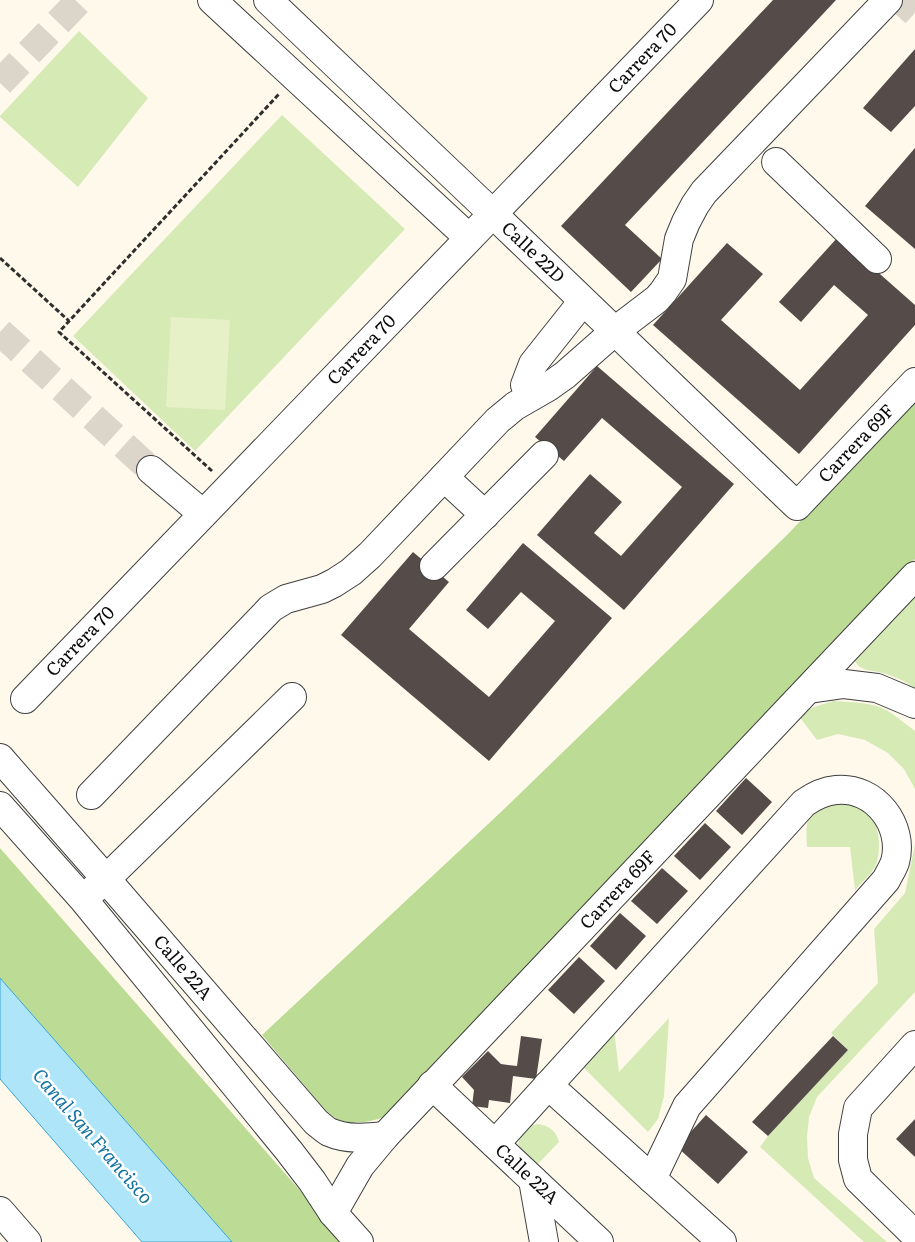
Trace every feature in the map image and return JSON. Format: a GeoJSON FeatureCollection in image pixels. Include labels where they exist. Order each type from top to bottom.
{"type":"FeatureCollection","features":[{"type":"Feature","properties":{"kind":"street","name":"Calle 22D"},"geometry":{"type":"LineString","coordinates":[[268,0],[797,506]]}},
{"type":"Feature","properties":{"kind":"street","name":"Carrera 70"},"geometry":{"type":"LineString","coordinates":[[25,699],[699,0]]}},
{"type":"Feature","properties":{"kind":"street"},"geometry":{"type":"LineString","coordinates":[[92,795],[263,615],[286,599],[322,589],[351,572],[370,555],[498,420],[515,406],[565,375],[615,331],[657,298],[672,279],[679,239],[695,205],[704,192],[888,0]]}},
{"type":"Feature","properties":{"kind":"street"},"geometry":{"type":"LineString","coordinates":[[229,6],[295,77],[468,238]]}},
{"type":"Feature","properties":{"kind":"street"},"geometry":{"type":"LineString","coordinates":[[776,162],[876,259]]}},
{"type":"Feature","properties":{"kind":"street"},"geometry":{"type":"LineString","coordinates":[[663,292],[660,267],[670,221]]}},
{"type":"Feature","properties":{"kind":"street"},"geometry":{"type":"LineString","coordinates":[[525,386],[533,364],[583,301]]}},
{"type":"Feature","properties":{"kind":"street","name":"Carrera 69F"},"geometry":{"type":"LineString","coordinates":[[797,506],[915,382]]}},
{"type":"Feature","properties":{"kind":"street"},"geometry":{"type":"LineString","coordinates":[[434,566],[544,456]]}},
{"type":"Feature","properties":{"kind":"street"},"geometry":{"type":"LineString","coordinates":[[152,470],[203,514]]}},
{"type":"Feature","properties":{"kind":"street"},"geometry":{"type":"LineString","coordinates":[[444,477],[485,515]]}},
{"type":"Feature","properties":{"kind":"street","name":"Carrera 69F"},"geometry":{"type":"LineString","coordinates":[[333,1212],[360,1166],[385,1136],[915,576]]}},
{"type":"Feature","properties":{"kind":"street"},"geometry":{"type":"LineString","coordinates":[[809,689],[844,684],[877,688],[915,704]]}},
{"type":"Feature","properties":{"kind":"street"},"geometry":{"type":"LineString","coordinates":[[83,899],[106,879],[292,697]]}},
{"type":"Feature","properties":{"kind":"street","name":"Calle 22A"},"geometry":{"type":"LineString","coordinates":[[0,758],[316,1122],[329,1132],[349,1137],[385,1136]]}},
{"type":"Feature","properties":{"kind":"street"},"geometry":{"type":"LineString","coordinates":[[495,1144],[804,803],[820,794],[838,790],[856,792],[872,799],[885,812],[894,828],[897,846],[894,864],[886,880],[687,1106],[652,1179]]}},
{"type":"Feature","properties":{"kind":"street"},"geometry":{"type":"LineString","coordinates":[[0,806],[83,899],[289,1151],[333,1212],[359,1242]]}},
{"type":"Feature","properties":{"kind":"street"},"geometry":{"type":"LineString","coordinates":[[915,1045],[858,1108],[852,1134],[853,1160],[858,1179],[915,1235]]}},
{"type":"Feature","properties":{"kind":"street","name":"Calle 22A"},"geometry":{"type":"LineString","coordinates":[[432,1085],[599,1242]]}},
{"type":"Feature","properties":{"kind":"street"},"geometry":{"type":"LineString","coordinates":[[548,1085],[722,1242]]}},
{"type":"Feature","properties":{"kind":"street"},"geometry":{"type":"LineString","coordinates":[[533,1180],[544,1242]]}},
{"type":"Feature","properties":{"kind":"street"},"geometry":{"type":"LineString","coordinates":[[0,1211],[27,1242]]}},
{"type":"Feature","properties":{"kind":"path"},"geometry":{"type":"LineString","coordinates":[[230,487],[59,332],[295,77]]}},
{"type":"Feature","properties":{"kind":"path"},"geometry":{"type":"LineString","coordinates":[[0,258],[69,321]]}},
{"type":"Feature","properties":{"kind":"green space"},"geometry":{"type":"Polygon","coordinates":[[[79,31],[148,98],[78,187],[0,116],[79,31]]]}},
{"type":"Feature","properties":{"kind":"green space"},"geometry":{"type":"Polygon","coordinates":[[[282,115],[405,229],[195,451],[73,336],[282,115]]]}},
{"type":"Feature","properties":{"kind":"green space"},"geometry":{"type":"Polygon","coordinates":[[[171,317],[230,320],[225,410],[166,407],[171,317]]]}},
{"type":"Feature","properties":{"kind":"green space"},"geometry":{"type":"Polygon","coordinates":[[[915,401],[915,559],[384,1117],[356,1123],[345,1122],[337,1119],[325,1110],[262,1035],[501,812],[788,534],[915,401]]]}},
{"type":"Feature","properties":{"kind":"green space"},"geometry":{"type":"Polygon","coordinates":[[[915,586],[915,688],[891,676],[860,667],[855,661],[854,653],[915,586]]]}},
{"type":"Feature","properties":{"kind":"green space"},"geometry":{"type":"Polygon","coordinates":[[[833,701],[877,706],[892,714],[915,731],[915,789],[904,769],[888,753],[865,740],[838,734],[817,740],[798,715],[833,701]]]}},
{"type":"Feature","properties":{"kind":"green space"},"geometry":{"type":"Polygon","coordinates":[[[839,803],[865,809],[875,823],[879,838],[879,854],[875,867],[855,890],[850,847],[807,847],[807,828],[810,816],[820,808],[839,803]]]}},
{"type":"Feature","properties":{"kind":"green space"},"geometry":{"type":"Polygon","coordinates":[[[915,844],[915,992],[817,1097],[809,1117],[807,1137],[808,1158],[814,1178],[887,1242],[864,1242],[760,1147],[848,1050],[831,1033],[878,983],[874,929],[905,893],[915,844]]]}},
{"type":"Feature","properties":{"kind":"green space"},"geometry":{"type":"Polygon","coordinates":[[[0,848],[345,1242],[232,1242],[0,978],[0,848]]]}},
{"type":"Feature","properties":{"kind":"green space"},"geometry":{"type":"Polygon","coordinates":[[[669,1018],[664,1096],[658,1119],[648,1132],[580,1064],[614,1029],[619,1072],[669,1018]]]}},
{"type":"Feature","properties":{"kind":"green space"},"geometry":{"type":"Polygon","coordinates":[[[538,1124],[552,1130],[559,1142],[535,1167],[519,1153],[519,1142],[521,1133],[524,1130],[538,1124]]]}},
{"type":"Feature","properties":{"kind":"water","name":"Canal San Francisco"},"geometry":{"type":"Polygon","coordinates":[[[0,978],[232,1242],[142,1242],[0,1079],[0,978]]]}},
{"type":"Feature","properties":{"kind":"building"},"geometry":{"type":"Polygon","coordinates":[[[773,0],[836,0],[625,225],[662,259],[631,292],[561,226],[773,0]]]}},
{"type":"Feature","properties":{"kind":"building"},"geometry":{"type":"Polygon","coordinates":[[[915,49],[915,106],[891,132],[863,108],[915,49]]]}},
{"type":"Feature","properties":{"kind":"building"},"geometry":{"type":"Polygon","coordinates":[[[915,148],[915,249],[865,206],[915,148]]]}},
{"type":"Feature","properties":{"kind":"building"},"geometry":{"type":"Polygon","coordinates":[[[838,237],[915,305],[915,325],[799,454],[653,325],[727,243],[763,274],[721,320],[800,390],[868,315],[834,285],[801,322],[779,302],[838,237]]]}},
{"type":"Feature","properties":{"kind":"building"},"geometry":{"type":"Polygon","coordinates":[[[597,366],[734,484],[624,610],[537,535],[590,474],[622,502],[594,533],[621,556],[682,487],[602,418],[564,461],[535,437],[597,366]]]}},
{"type":"Feature","properties":{"kind":"building"},"geometry":{"type":"Polygon","coordinates":[[[523,543],[612,618],[489,761],[341,635],[413,552],[449,582],[409,629],[489,697],[555,621],[521,592],[488,629],[466,610],[523,543]]]}},
{"type":"Feature","properties":{"kind":"building"},"geometry":{"type":"Polygon","coordinates":[[[746,778],[772,802],[742,835],[716,811],[746,778]]]}},
{"type":"Feature","properties":{"kind":"building"},"geometry":{"type":"Polygon","coordinates":[[[705,823],[731,847],[700,880],[674,856],[705,823]]]}},
{"type":"Feature","properties":{"kind":"building"},"geometry":{"type":"Polygon","coordinates":[[[662,868],[688,891],[657,924],[631,901],[662,868]]]}},
{"type":"Feature","properties":{"kind":"building"},"geometry":{"type":"Polygon","coordinates":[[[620,913],[646,936],[616,970],[590,946],[620,913]]]}},
{"type":"Feature","properties":{"kind":"building"},"geometry":{"type":"Polygon","coordinates":[[[579,957],[605,981],[574,1014],[548,990],[579,957]]]}},
{"type":"Feature","properties":{"kind":"building"},"geometry":{"type":"Polygon","coordinates":[[[521,1036],[542,1039],[536,1079],[513,1076],[510,1103],[489,1100],[488,1108],[472,1106],[474,1090],[462,1077],[488,1051],[501,1064],[517,1066],[521,1036]]]}},
{"type":"Feature","properties":{"kind":"building"},"geometry":{"type":"Polygon","coordinates":[[[833,1036],[848,1050],[768,1136],[752,1122],[833,1036]]]}},
{"type":"Feature","properties":{"kind":"building"},"geometry":{"type":"Polygon","coordinates":[[[706,1115],[748,1152],[718,1184],[677,1147],[706,1115]]]}},
{"type":"Feature","properties":{"kind":"building"},"geometry":{"type":"Polygon","coordinates":[[[915,1119],[915,1157],[896,1139],[915,1119]]]}},
{"type":"Feature","properties":{"kind":"tunnel"},"geometry":{"type":"LineString","coordinates":[[0,83],[80,0]]}},
{"type":"Feature","properties":{"kind":"tunnel"},"geometry":{"type":"LineString","coordinates":[[901,0],[915,13]]}},
{"type":"Feature","properties":{"kind":"tunnel"},"geometry":{"type":"LineString","coordinates":[[0,332],[151,470]]}}]}
